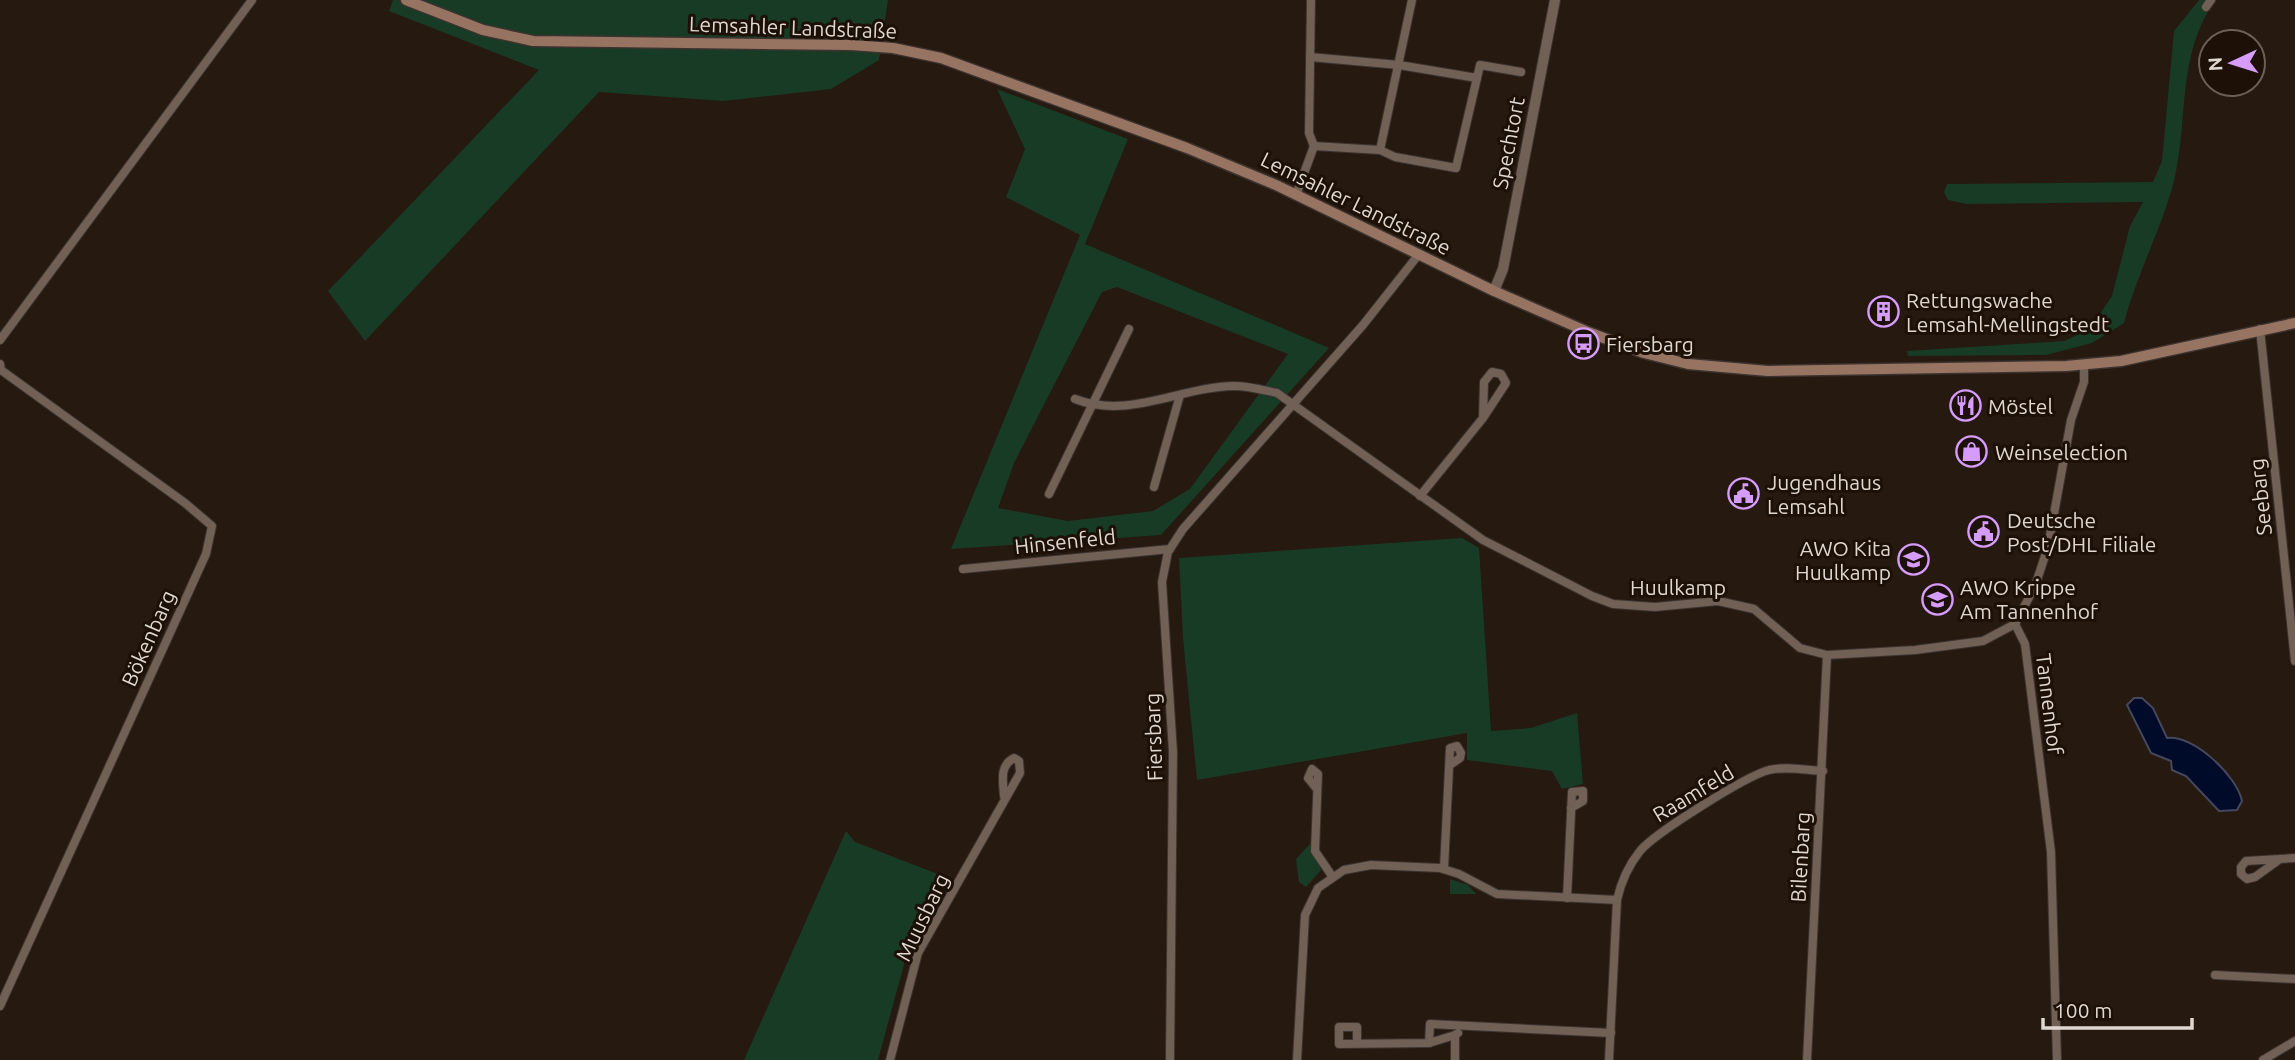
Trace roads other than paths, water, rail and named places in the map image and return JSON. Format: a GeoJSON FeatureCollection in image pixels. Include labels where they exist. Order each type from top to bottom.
{"type":"FeatureCollection","features":[{"type":"Feature","properties":{"kind":"main road","name":"Lemsahler Landstraße"},"geometry":{"type":"LineString","coordinates":[[406,0],[483,30],[533,41],[851,45],[917,51],[1187,148],[1296,195],[1494,291],[1614,343],[1668,360],[1712,368],[1768,371],[2084,365],[2121,361],[2295,323]]}},
{"type":"Feature","properties":{"kind":"street"},"geometry":{"type":"LineString","coordinates":[[0,340],[252,0]]}},
{"type":"Feature","properties":{"kind":"street"},"geometry":{"type":"LineString","coordinates":[[1296,195],[1314,146],[1309,133],[1311,0]]}},
{"type":"Feature","properties":{"kind":"street"},"geometry":{"type":"LineString","coordinates":[[1380,150],[1412,0]]}},
{"type":"Feature","properties":{"kind":"street","name":"Spechtort"},"geometry":{"type":"LineString","coordinates":[[1494,291],[1503,269],[1555,0]]}},
{"type":"Feature","properties":{"kind":"street"},"geometry":{"type":"LineString","coordinates":[[1310,57],[1399,65],[1477,78]]}},
{"type":"Feature","properties":{"kind":"street"},"geometry":{"type":"LineString","coordinates":[[1314,146],[1380,150],[1395,157],[1456,168],[1480,65],[1521,72]]}},
{"type":"Feature","properties":{"kind":"street","name":"Fiersbarg"},"geometry":{"type":"LineString","coordinates":[[1170,1060],[1173,752],[1162,598],[1163,570],[1170,549],[1183,529],[1294,404],[1419,254]]}},
{"type":"Feature","properties":{"kind":"street"},"geometry":{"type":"LineString","coordinates":[[1049,494],[1129,329]]}},
{"type":"Feature","properties":{"kind":"street","name":"Seebarg"},"geometry":{"type":"LineString","coordinates":[[2260,329],[2295,661]]}},
{"type":"Feature","properties":{"kind":"street","name":"Bökenbarg"},"geometry":{"type":"LineString","coordinates":[[0,364],[1,370],[185,503],[212,526],[206,554],[0,1006]]}},
{"type":"Feature","properties":{"kind":"street"},"geometry":{"type":"LineString","coordinates":[[2015,624],[2035,586],[2048,547],[2071,420],[2084,382],[2084,365]]}},
{"type":"Feature","properties":{"kind":"street"},"geometry":{"type":"LineString","coordinates":[[1420,496],[1483,418],[1506,383],[1501,374],[1492,372],[1484,382],[1483,418]]}},
{"type":"Feature","properties":{"kind":"street","name":"Huulkamp"},"geometry":{"type":"LineString","coordinates":[[1091,405],[1119,406],[1236,386],[1277,393],[1497,548],[1592,596],[1613,604],[1655,607],[1718,601],[1754,609],[1800,648],[1827,655],[1940,648],[1983,641],[2015,624]]}},
{"type":"Feature","properties":{"kind":"street"},"geometry":{"type":"LineString","coordinates":[[1154,487],[1180,396]]}},
{"type":"Feature","properties":{"kind":"street"},"geometry":{"type":"LineString","coordinates":[[1075,399],[1091,405]]}},
{"type":"Feature","properties":{"kind":"street","name":"Hinsenfeld"},"geometry":{"type":"LineString","coordinates":[[964,569],[1170,549]]}},
{"type":"Feature","properties":{"kind":"street","name":"Tannenhof"},"geometry":{"type":"LineString","coordinates":[[2015,624],[2025,644],[2051,852],[2057,1060]]}},
{"type":"Feature","properties":{"kind":"street","name":"Bilenbarg"},"geometry":{"type":"LineString","coordinates":[[1807,1060],[1827,655]]}},
{"type":"Feature","properties":{"kind":"street"},"geometry":{"type":"LineString","coordinates":[[1444,869],[1450,765]]}},
{"type":"Feature","properties":{"kind":"street","name":"Raamfeld"},"geometry":{"type":"LineString","coordinates":[[1609,1060],[1617,900],[1629,867],[1658,835],[1762,772],[1782,768],[1823,771]]}},
{"type":"Feature","properties":{"kind":"street"},"geometry":{"type":"LineString","coordinates":[[1317,789],[1315,851],[1332,876]]}},
{"type":"Feature","properties":{"kind":"street","name":"Muusbarg"},"geometry":{"type":"LineString","coordinates":[[890,1060],[918,953],[1004,796]]}},
{"type":"Feature","properties":{"kind":"street"},"geometry":{"type":"LineString","coordinates":[[1567,898],[1571,808]]}},
{"type":"Feature","properties":{"kind":"street"},"geometry":{"type":"LineString","coordinates":[[2280,859],[2295,858]]}},
{"type":"Feature","properties":{"kind":"street"},"geometry":{"type":"LineString","coordinates":[[1297,1060],[1306,915],[1314,895],[1332,876],[1363,865],[1444,869],[1497,894],[1617,900]]}},
{"type":"Feature","properties":{"kind":"street"},"geometry":{"type":"LineString","coordinates":[[2215,975],[2295,979]]}},
{"type":"Feature","properties":{"kind":"street"},"geometry":{"type":"LineString","coordinates":[[1429,1044],[1430,1024],[1611,1033]]}},
{"type":"Feature","properties":{"kind":"street"},"geometry":{"type":"LineString","coordinates":[[1357,1043],[1429,1044],[1455,1035],[1466,1027]]}},
{"type":"Feature","properties":{"kind":"street"},"geometry":{"type":"LineString","coordinates":[[1455,1035],[1455,1060]]}},
{"type":"Feature","properties":{"kind":"street"},"geometry":{"type":"LineString","coordinates":[[2263,1060],[2295,1041]]}},
{"type":"Feature","properties":{"kind":"water"},"geometry":{"type":"Polygon","coordinates":[[[2134,698],[2142,698],[2153,708],[2167,738],[2189,743],[2223,769],[2232,780],[2242,801],[2237,810],[2219,811],[2186,776],[2172,770],[2171,761],[2151,753],[2127,705],[2134,698]]]}},
{"type":"Feature","properties":{"kind":"place","name":"Rettungswache Lemsahl-Mellingstedt"},"geometry":{"type":"Point","coordinates":[1883,312]}},
{"type":"Feature","properties":{"kind":"place","name":"Fiersbarg"},"geometry":{"type":"Point","coordinates":[1583,344]}},
{"type":"Feature","properties":{"kind":"place","name":"Möstel"},"geometry":{"type":"Point","coordinates":[1965,406]}},
{"type":"Feature","properties":{"kind":"place","name":"Weinselection"},"geometry":{"type":"Point","coordinates":[1972,452]}},
{"type":"Feature","properties":{"kind":"place","name":"Jugendhaus Lemsahl"},"geometry":{"type":"Point","coordinates":[1744,494]}},
{"type":"Feature","properties":{"kind":"place","name":"Deutsche Post/DHL Filiale"},"geometry":{"type":"Point","coordinates":[1984,532]}},
{"type":"Feature","properties":{"kind":"place","name":"AWO Kita Huulkamp"},"geometry":{"type":"Point","coordinates":[1914,560]}},
{"type":"Feature","properties":{"kind":"place","name":"AWO Krippe Am Tannenhof"},"geometry":{"type":"Point","coordinates":[1937,599]}}]}
